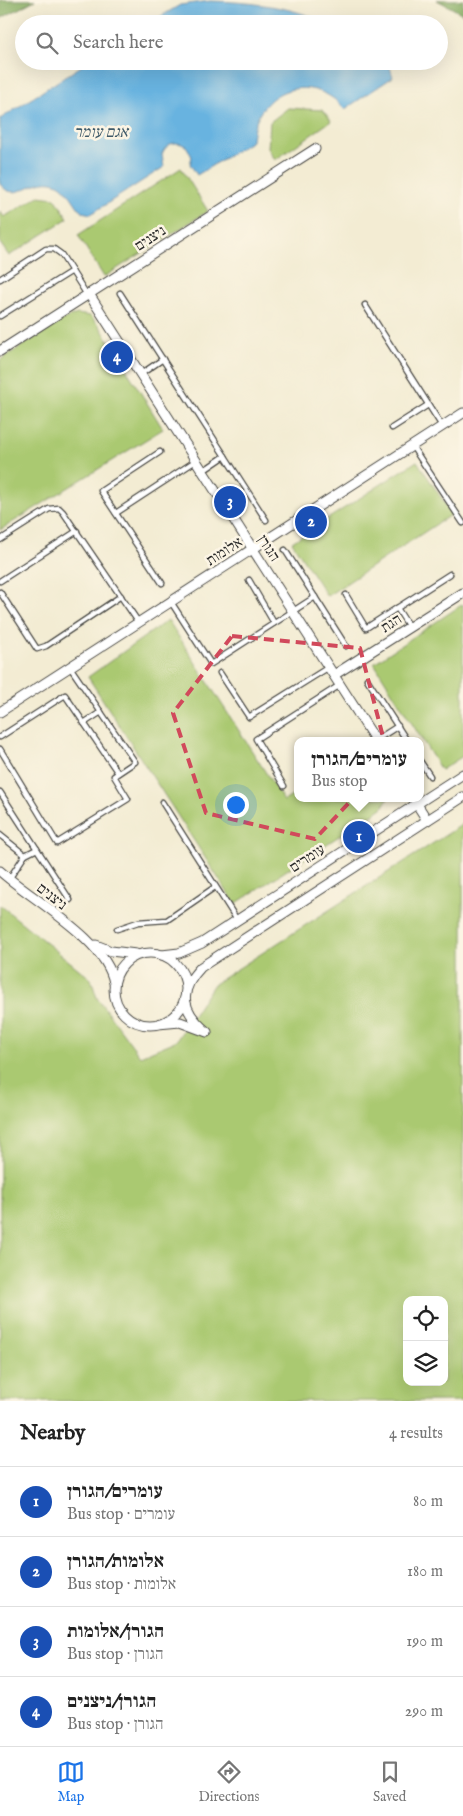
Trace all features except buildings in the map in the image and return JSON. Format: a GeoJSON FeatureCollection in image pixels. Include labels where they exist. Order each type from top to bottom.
{"type":"FeatureCollection","features":[{"type":"Feature","properties":{"kind":"street","name":"ניצנים"},"geometry":{"type":"LineString","coordinates":[[0,351],[315,149]]}},
{"type":"Feature","properties":{"kind":"street","name":"הגורן"},"geometry":{"type":"LineString","coordinates":[[88,294],[374,737]]}},
{"type":"Feature","properties":{"kind":"street","name":"אלומות"},"geometry":{"type":"LineString","coordinates":[[0,712],[463,413]]}},
{"type":"Feature","properties":{"kind":"street","name":"הגת"},"geometry":{"type":"LineString","coordinates":[[332,671],[409,628],[463,593]]}},
{"type":"Feature","properties":{"kind":"street","name":"עומרים"},"geometry":{"type":"LineString","coordinates":[[424,796],[463,774]]}},
{"type":"Feature","properties":{"kind":"street"},"geometry":{"type":"LineString","coordinates":[[158,1024],[176,1014],[192,979],[206,963],[463,797]]}},
{"type":"Feature","properties":{"kind":"street","name":"עומרים"},"geometry":{"type":"LineString","coordinates":[[162,955],[190,949],[237,920],[414,802]]}},
{"type":"Feature","properties":{"kind":"street"},"geometry":{"type":"LineString","coordinates":[[416,802],[427,820]]}},
{"type":"Feature","properties":{"kind":"street","name":"ניצנים"},"geometry":{"type":"LineString","coordinates":[[0,871],[89,941],[108,963],[114,983]]}},
{"type":"Feature","properties":{"kind":"street","name":"ניצנים"},"geometry":{"type":"LineString","coordinates":[[89,941],[111,951],[141,954]]}},
{"type":"Feature","properties":{"kind":"street"},"geometry":{"type":"LineString","coordinates":[[141,954],[162,955],[179,968],[185,980],[185,994],[190,1014],[206,1032],[185,1023],[174,1021],[158,1024],[137,1023],[125,1015],[116,1004],[114,983],[124,964],[141,954]]}},
{"type":"Feature","properties":{"kind":"lane"},"geometry":{"type":"LineString","coordinates":[[0,279],[50,248],[61,254],[88,294]]}},
{"type":"Feature","properties":{"kind":"lane"},"geometry":{"type":"LineString","coordinates":[[0,316],[72,271]]}},
{"type":"Feature","properties":{"kind":"lane"},"geometry":{"type":"LineString","coordinates":[[120,293],[266,520]]}},
{"type":"Feature","properties":{"kind":"lane"},"geometry":{"type":"LineString","coordinates":[[365,305],[442,426]]}},
{"type":"Feature","properties":{"kind":"lane"},"geometry":{"type":"LineString","coordinates":[[141,374],[163,360]]}},
{"type":"Feature","properties":{"kind":"lane"},"geometry":{"type":"LineString","coordinates":[[392,428],[428,404]]}},
{"type":"Feature","properties":{"kind":"lane"},"geometry":{"type":"LineString","coordinates":[[412,446],[463,523]]}},
{"type":"Feature","properties":{"kind":"lane"},"geometry":{"type":"LineString","coordinates":[[160,452],[101,491],[162,583]]}},
{"type":"Feature","properties":{"kind":"lane"},"geometry":{"type":"LineString","coordinates":[[203,471],[225,456]]}},
{"type":"Feature","properties":{"kind":"lane"},"geometry":{"type":"LineString","coordinates":[[116,513],[196,460]]}},
{"type":"Feature","properties":{"kind":"lane"},"geometry":{"type":"LineString","coordinates":[[0,540],[54,507],[63,512],[139,623]]}},
{"type":"Feature","properties":{"kind":"lane"},"geometry":{"type":"LineString","coordinates":[[0,581],[77,531]]}},
{"type":"Feature","properties":{"kind":"lane"},"geometry":{"type":"LineString","coordinates":[[285,550],[346,646]]}},
{"type":"Feature","properties":{"kind":"lane"},"geometry":{"type":"LineString","coordinates":[[346,595],[366,628],[450,574]]}},
{"type":"Feature","properties":{"kind":"lane"},"geometry":{"type":"LineString","coordinates":[[249,580],[274,623]]}},
{"type":"Feature","properties":{"kind":"lane"},"geometry":{"type":"LineString","coordinates":[[0,592],[37,649],[46,646],[121,596]]}},
{"type":"Feature","properties":{"kind":"lane"},"geometry":{"type":"LineString","coordinates":[[171,602],[211,664],[315,597]]}},
{"type":"Feature","properties":{"kind":"lane"},"geometry":{"type":"LineString","coordinates":[[397,608],[409,628]]}},
{"type":"Feature","properties":{"kind":"lane"},"geometry":{"type":"LineString","coordinates":[[0,749],[57,842],[128,799],[114,776],[135,762],[70,667]]}},
{"type":"Feature","properties":{"kind":"lane"},"geometry":{"type":"LineString","coordinates":[[220,673],[249,717],[332,671]]}},
{"type":"Feature","properties":{"kind":"lane"},"geometry":{"type":"LineString","coordinates":[[367,679],[405,737]]}},
{"type":"Feature","properties":{"kind":"lane"},"geometry":{"type":"LineString","coordinates":[[284,786],[256,739],[341,685]]}},
{"type":"Feature","properties":{"kind":"lane"},"geometry":{"type":"LineString","coordinates":[[0,737],[65,695],[118,773]]}},
{"type":"Feature","properties":{"kind":"lane"},"geometry":{"type":"LineString","coordinates":[[84,724],[101,712]]}},
{"type":"Feature","properties":{"kind":"lane"},"geometry":{"type":"LineString","coordinates":[[382,737],[398,726]]}},
{"type":"Feature","properties":{"kind":"lane"},"geometry":{"type":"LineString","coordinates":[[424,767],[430,776]]}},
{"type":"Feature","properties":{"kind":"lane"},"geometry":{"type":"LineString","coordinates":[[0,792],[70,900]]}},
{"type":"Feature","properties":{"kind":"lane"},"geometry":{"type":"LineString","coordinates":[[162,802],[237,920]]}},
{"type":"Feature","properties":{"kind":"lane"},"geometry":{"type":"LineString","coordinates":[[0,835],[26,855]]}},
{"type":"Feature","properties":{"kind":"lane"},"geometry":{"type":"LineString","coordinates":[[9,879],[26,855],[37,849]]}},
{"type":"Feature","properties":{"kind":"lane"},"geometry":{"type":"LineString","coordinates":[[117,929],[138,922],[167,920],[216,887]]}},
{"type":"Feature","properties":{"kind":"highlighted area"},"geometry":{"type":"Polygon","coordinates":[[[232,636],[360,648],[389,760],[315,839],[206,813],[173,713],[232,636]]]}},
{"type":"Feature","properties":{"kind":"green space"},"geometry":{"type":"Polygon","coordinates":[[[0,0],[35,0],[0,19],[0,0]]]}},
{"type":"Feature","properties":{"kind":"green space"},"geometry":{"type":"Polygon","coordinates":[[[437,0],[463,0],[463,14],[437,0]]]}},
{"type":"Feature","properties":{"kind":"green space"},"geometry":{"type":"Polygon","coordinates":[[[288,108],[323,110],[331,121],[275,160],[268,148],[270,122],[288,108]]]}},
{"type":"Feature","properties":{"kind":"green space"},"geometry":{"type":"Polygon","coordinates":[[[181,168],[208,211],[104,277],[78,235],[181,168]]]}},
{"type":"Feature","properties":{"kind":"green space"},"geometry":{"type":"Polygon","coordinates":[[[39,196],[55,198],[68,218],[9,256],[0,243],[0,211],[4,217],[39,196]]]}},
{"type":"Feature","properties":{"kind":"green space"},"geometry":{"type":"Polygon","coordinates":[[[77,314],[90,316],[99,325],[163,429],[0,530],[0,360],[64,319],[77,314]]]}},
{"type":"Feature","properties":{"kind":"green space"},"geometry":{"type":"Polygon","coordinates":[[[417,461],[452,514],[327,596],[292,542],[417,461]]]}},
{"type":"Feature","properties":{"kind":"green space"},"geometry":{"type":"Polygon","coordinates":[[[463,604],[463,756],[441,770],[424,743],[424,737],[420,737],[374,663],[463,604]]]}},
{"type":"Feature","properties":{"kind":"green space"},"geometry":{"type":"Polygon","coordinates":[[[168,620],[284,801],[294,795],[294,802],[386,802],[382,808],[235,904],[88,677],[168,620]]]}},
{"type":"Feature","properties":{"kind":"green space"},"geometry":{"type":"Polygon","coordinates":[[[463,824],[463,1401],[0,1401],[0,905],[91,979],[97,998],[140,1056],[176,1041],[214,984],[463,824]]]}},
{"type":"Feature","properties":{"kind":"water"},"geometry":{"type":"Polygon","coordinates":[[[210,1],[240,2],[271,6],[306,15],[163,15],[180,5],[210,1]]]}},
{"type":"Feature","properties":{"kind":"water","name":"אגם עומר"},"geometry":{"type":"Polygon","coordinates":[[[75,70],[391,70],[393,77],[345,109],[331,97],[316,90],[301,88],[286,91],[274,98],[263,109],[255,123],[252,141],[197,175],[190,164],[192,157],[187,147],[180,143],[173,143],[162,154],[164,167],[91,214],[82,212],[60,185],[51,182],[42,182],[13,192],[6,190],[0,184],[0,119],[75,70]]]}},
{"type":"Feature","properties":{"kind":"place","name":"הגורן/ניצנים"},"geometry":{"type":"Point","coordinates":[117,357]}},
{"type":"Feature","properties":{"kind":"place","name":"הגורן/אלומות"},"geometry":{"type":"Point","coordinates":[230,502]}},
{"type":"Feature","properties":{"kind":"place","name":"אלומות/הגורן"},"geometry":{"type":"Point","coordinates":[311,522]}},
{"type":"Feature","properties":{"kind":"place","name":"עומרים/הגורן"},"geometry":{"type":"Point","coordinates":[359,837]}}]}
